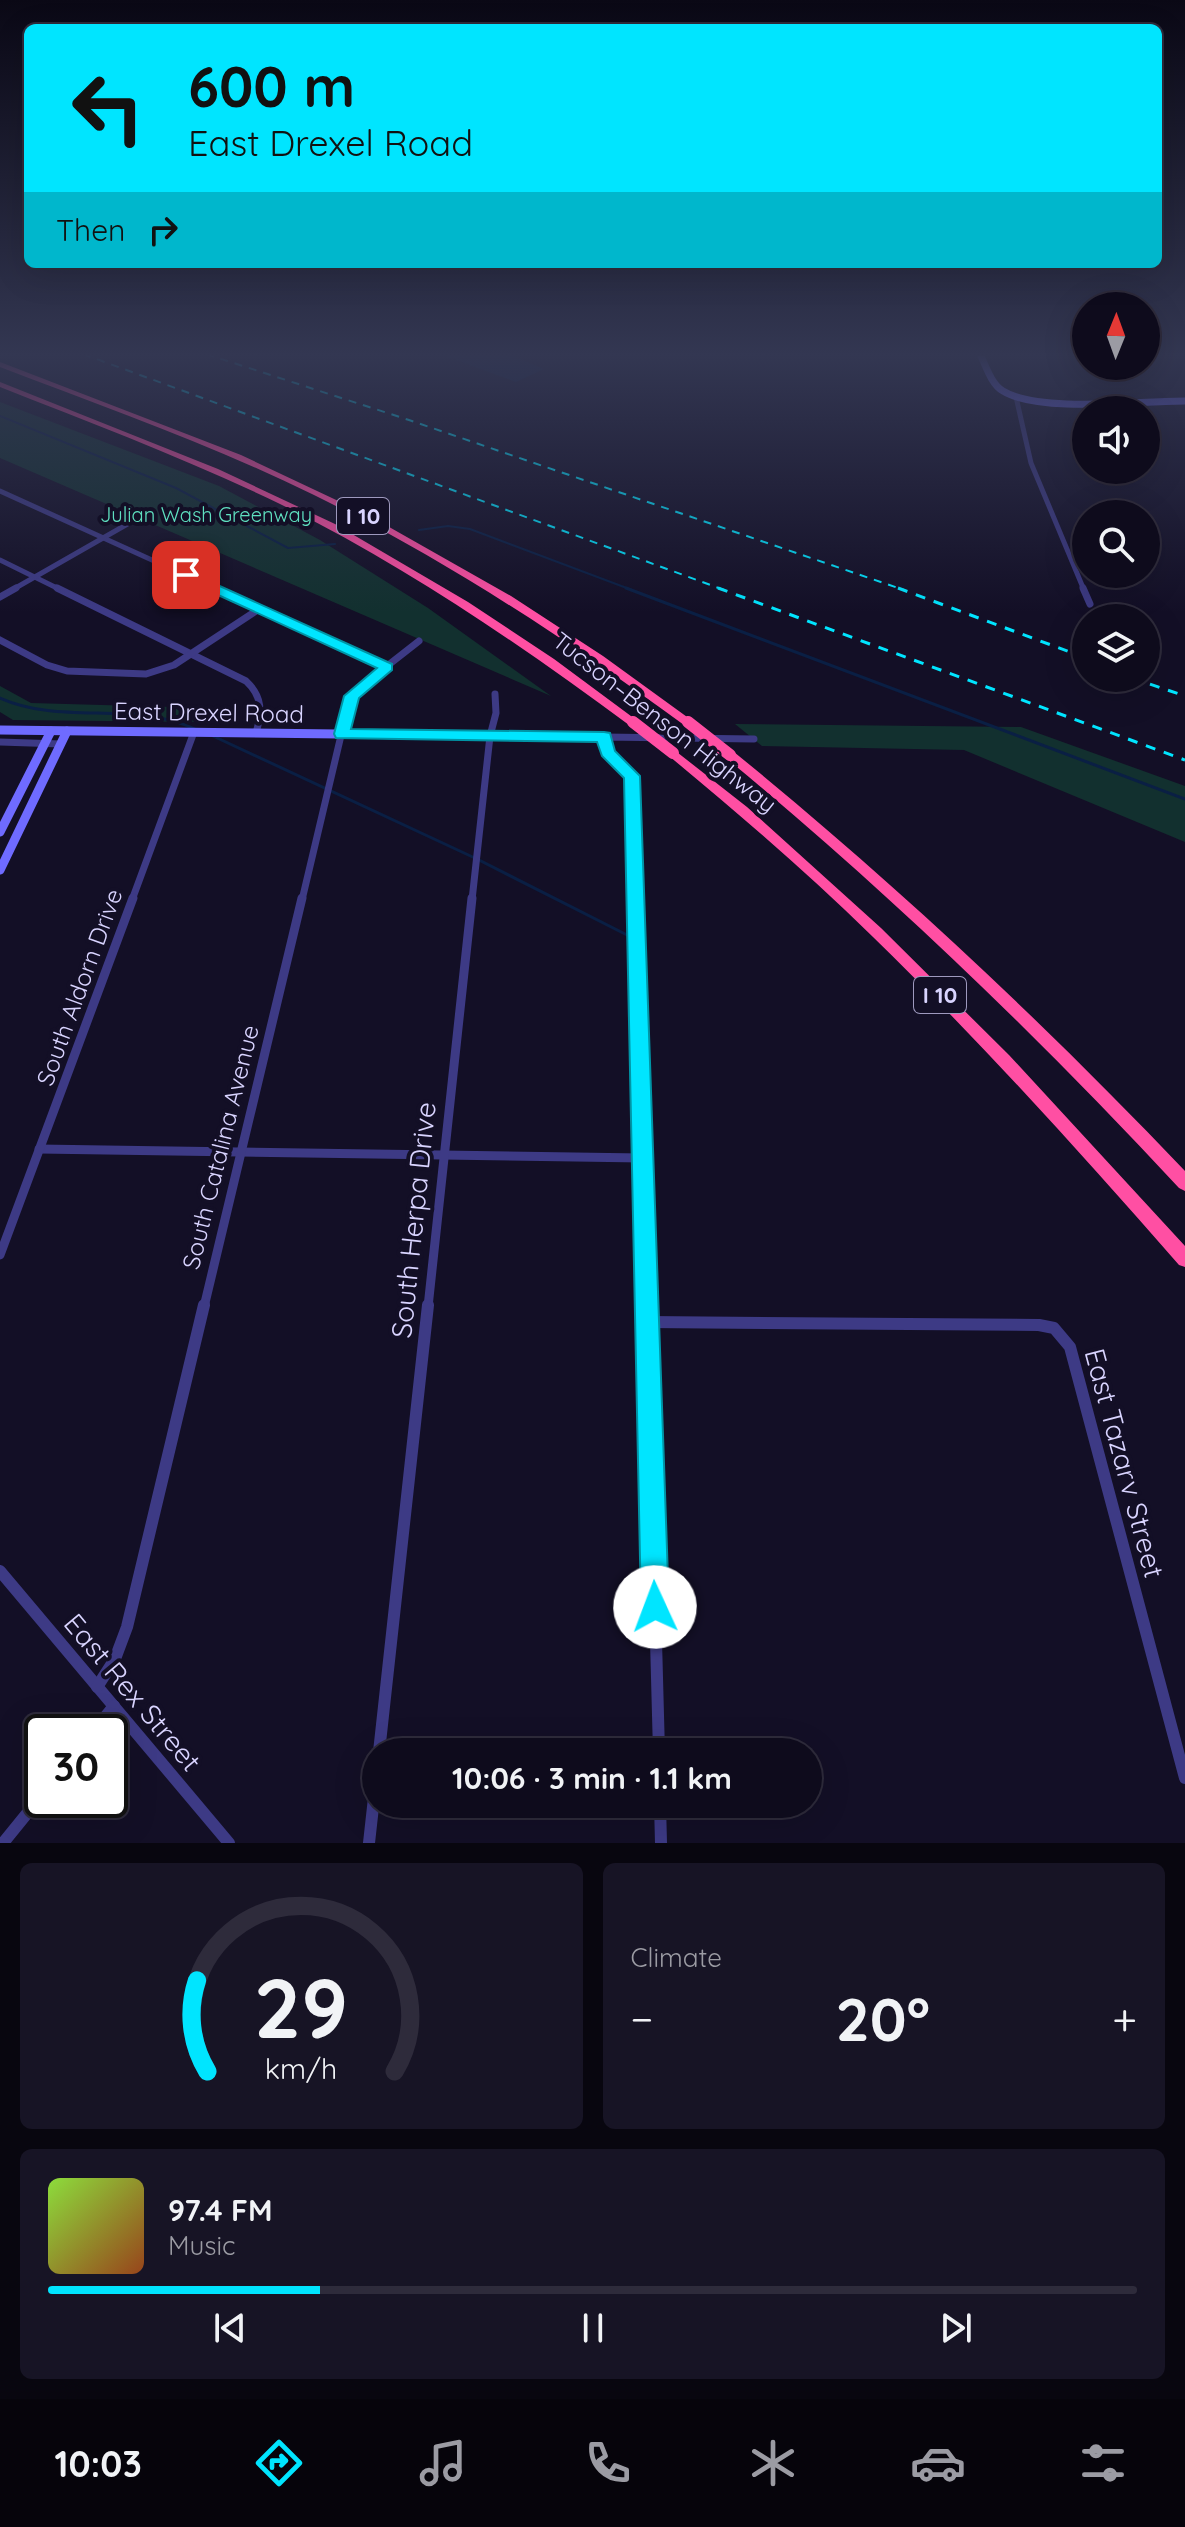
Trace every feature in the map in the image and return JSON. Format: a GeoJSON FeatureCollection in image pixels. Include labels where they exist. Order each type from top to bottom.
{"type":"FeatureCollection","features":[{"type":"Feature","properties":{"kind":"highway"},"geometry":{"type":"LineString","coordinates":[[136,440],[188,459]]}},
{"type":"Feature","properties":{"kind":"highway","name":"Tucson–Benson Highway"},"geometry":{"type":"LineString","coordinates":[[140,440],[310,516],[431,583],[520,640],[673,753],[787,849],[896,950],[1044,1101],[1185,1259]]}},
{"type":"Feature","properties":{"kind":"highway","name":"Tucson–Benson Highway"},"geometry":{"type":"LineString","coordinates":[[195,440],[241,458],[377,523],[535,615],[688,722],[834,841],[940,936],[1056,1049],[1185,1183]]}},
{"type":"Feature","properties":{"kind":"street"},"geometry":{"type":"LineString","coordinates":[[1026,440],[1031,463],[1090,604]]}},
{"type":"Feature","properties":{"kind":"street"},"geometry":{"type":"LineString","coordinates":[[0,491],[387,667]]}},
{"type":"Feature","properties":{"kind":"street"},"geometry":{"type":"LineString","coordinates":[[0,597],[138,518]]}},
{"type":"Feature","properties":{"kind":"street"},"geometry":{"type":"LineString","coordinates":[[0,560],[246,681],[257,690],[262,708],[256,733]]}},
{"type":"Feature","properties":{"kind":"street"},"geometry":{"type":"LineString","coordinates":[[0,640],[53,667],[83,674],[153,673],[191,653],[259,609]]}},
{"type":"Feature","properties":{"kind":"street","name":"South Catalina Avenue"},"geometry":{"type":"LineString","coordinates":[[97,1687],[115,1659],[127,1627],[352,696],[419,641]]}},
{"type":"Feature","properties":{"kind":"street","name":"South Herpa Drive"},"geometry":{"type":"LineString","coordinates":[[381,1738],[490,736],[496,713],[495,694]]}},
{"type":"Feature","properties":{"kind":"street","name":"East Drexel Road"},"geometry":{"type":"LineString","coordinates":[[0,730],[754,739]]}},
{"type":"Feature","properties":{"kind":"street"},"geometry":{"type":"LineString","coordinates":[[0,832],[51,731]]}},
{"type":"Feature","properties":{"kind":"street"},"geometry":{"type":"LineString","coordinates":[[0,870],[67,731]]}},
{"type":"Feature","properties":{"kind":"street","name":"South Aldorn Drive"},"geometry":{"type":"LineString","coordinates":[[0,1255],[194,732]]}},
{"type":"Feature","properties":{"kind":"street"},"geometry":{"type":"LineString","coordinates":[[604,737],[608,753],[629,771],[634,786],[659,1738]]}},
{"type":"Feature","properties":{"kind":"street"},"geometry":{"type":"LineString","coordinates":[[0,742],[61,744]]}},
{"type":"Feature","properties":{"kind":"street"},"geometry":{"type":"LineString","coordinates":[[39,1149],[642,1158]]}},
{"type":"Feature","properties":{"kind":"street","name":"East Tazarv Street"},"geometry":{"type":"LineString","coordinates":[[647,1322],[1039,1325],[1062,1333],[1070,1347],[1185,1778]]}},
{"type":"Feature","properties":{"kind":"street","name":"East Rex Street"},"geometry":{"type":"LineString","coordinates":[[0,1571],[229,1843]]}},
{"type":"Feature","properties":{"kind":"street"},"geometry":{"type":"LineString","coordinates":[[108,1714],[114,1706]]}},
{"type":"Feature","properties":{"kind":"street"},"geometry":{"type":"LineString","coordinates":[[3,1843],[24,1817]]}},
{"type":"Feature","properties":{"kind":"street"},"geometry":{"type":"LineString","coordinates":[[369,1843],[372,1818]]}},
{"type":"Feature","properties":{"kind":"street"},"geometry":{"type":"LineString","coordinates":[[660,1818],[661,1843]]}},
{"type":"Feature","properties":{"kind":"green space","name":"Julian Wash Greenway"},"geometry":{"type":"Polygon","coordinates":[[[0,440],[99,440],[219,486],[320,540],[428,608],[551,696],[0,458],[0,440]]]}},
{"type":"Feature","properties":{"kind":"green space"},"geometry":{"type":"Polygon","coordinates":[[[0,686],[31,703],[173,707],[199,722],[13,720],[0,712],[0,686]]]}},
{"type":"Feature","properties":{"kind":"green space"},"geometry":{"type":"Polygon","coordinates":[[[735,724],[1021,727],[1185,786],[1185,842],[964,750],[762,746],[735,724]]]}},
{"type":"Feature","properties":{"kind":"waterway"},"geometry":{"type":"LineString","coordinates":[[59,440],[176,488],[288,548],[335,544]]}},
{"type":"Feature","properties":{"kind":"waterway"},"geometry":{"type":"LineString","coordinates":[[419,530],[448,526],[470,529],[632,590]]}},
{"type":"Feature","properties":{"kind":"waterway"},"geometry":{"type":"LineString","coordinates":[[626,588],[1185,799]]}},
{"type":"Feature","properties":{"kind":"waterway"},"geometry":{"type":"LineString","coordinates":[[0,698],[48,711],[147,716],[171,720],[195,729]]}},
{"type":"Feature","properties":{"kind":"waterway"},"geometry":{"type":"LineString","coordinates":[[213,736],[477,859],[635,939]]}},
{"type":"Feature","properties":{"kind":"railway"},"geometry":{"type":"LineString","coordinates":[[317,440],[724,590]]}},
{"type":"Feature","properties":{"kind":"railway"},"geometry":{"type":"LineString","coordinates":[[467,440],[904,590]]}},
{"type":"Feature","properties":{"kind":"railway"},"geometry":{"type":"LineString","coordinates":[[718,588],[1185,760]]}},
{"type":"Feature","properties":{"kind":"railway"},"geometry":{"type":"LineString","coordinates":[[898,588],[1072,653]]}},
{"type":"Feature","properties":{"kind":"railway"},"geometry":{"type":"LineString","coordinates":[[1160,688],[1185,696]]}},
{"type":"Feature","properties":{"kind":"route"},"geometry":{"type":"LineString","coordinates":[[186,575],[387,667],[352,696],[341,734],[604,737],[608,753],[632,776],[655,1607]]}}]}
